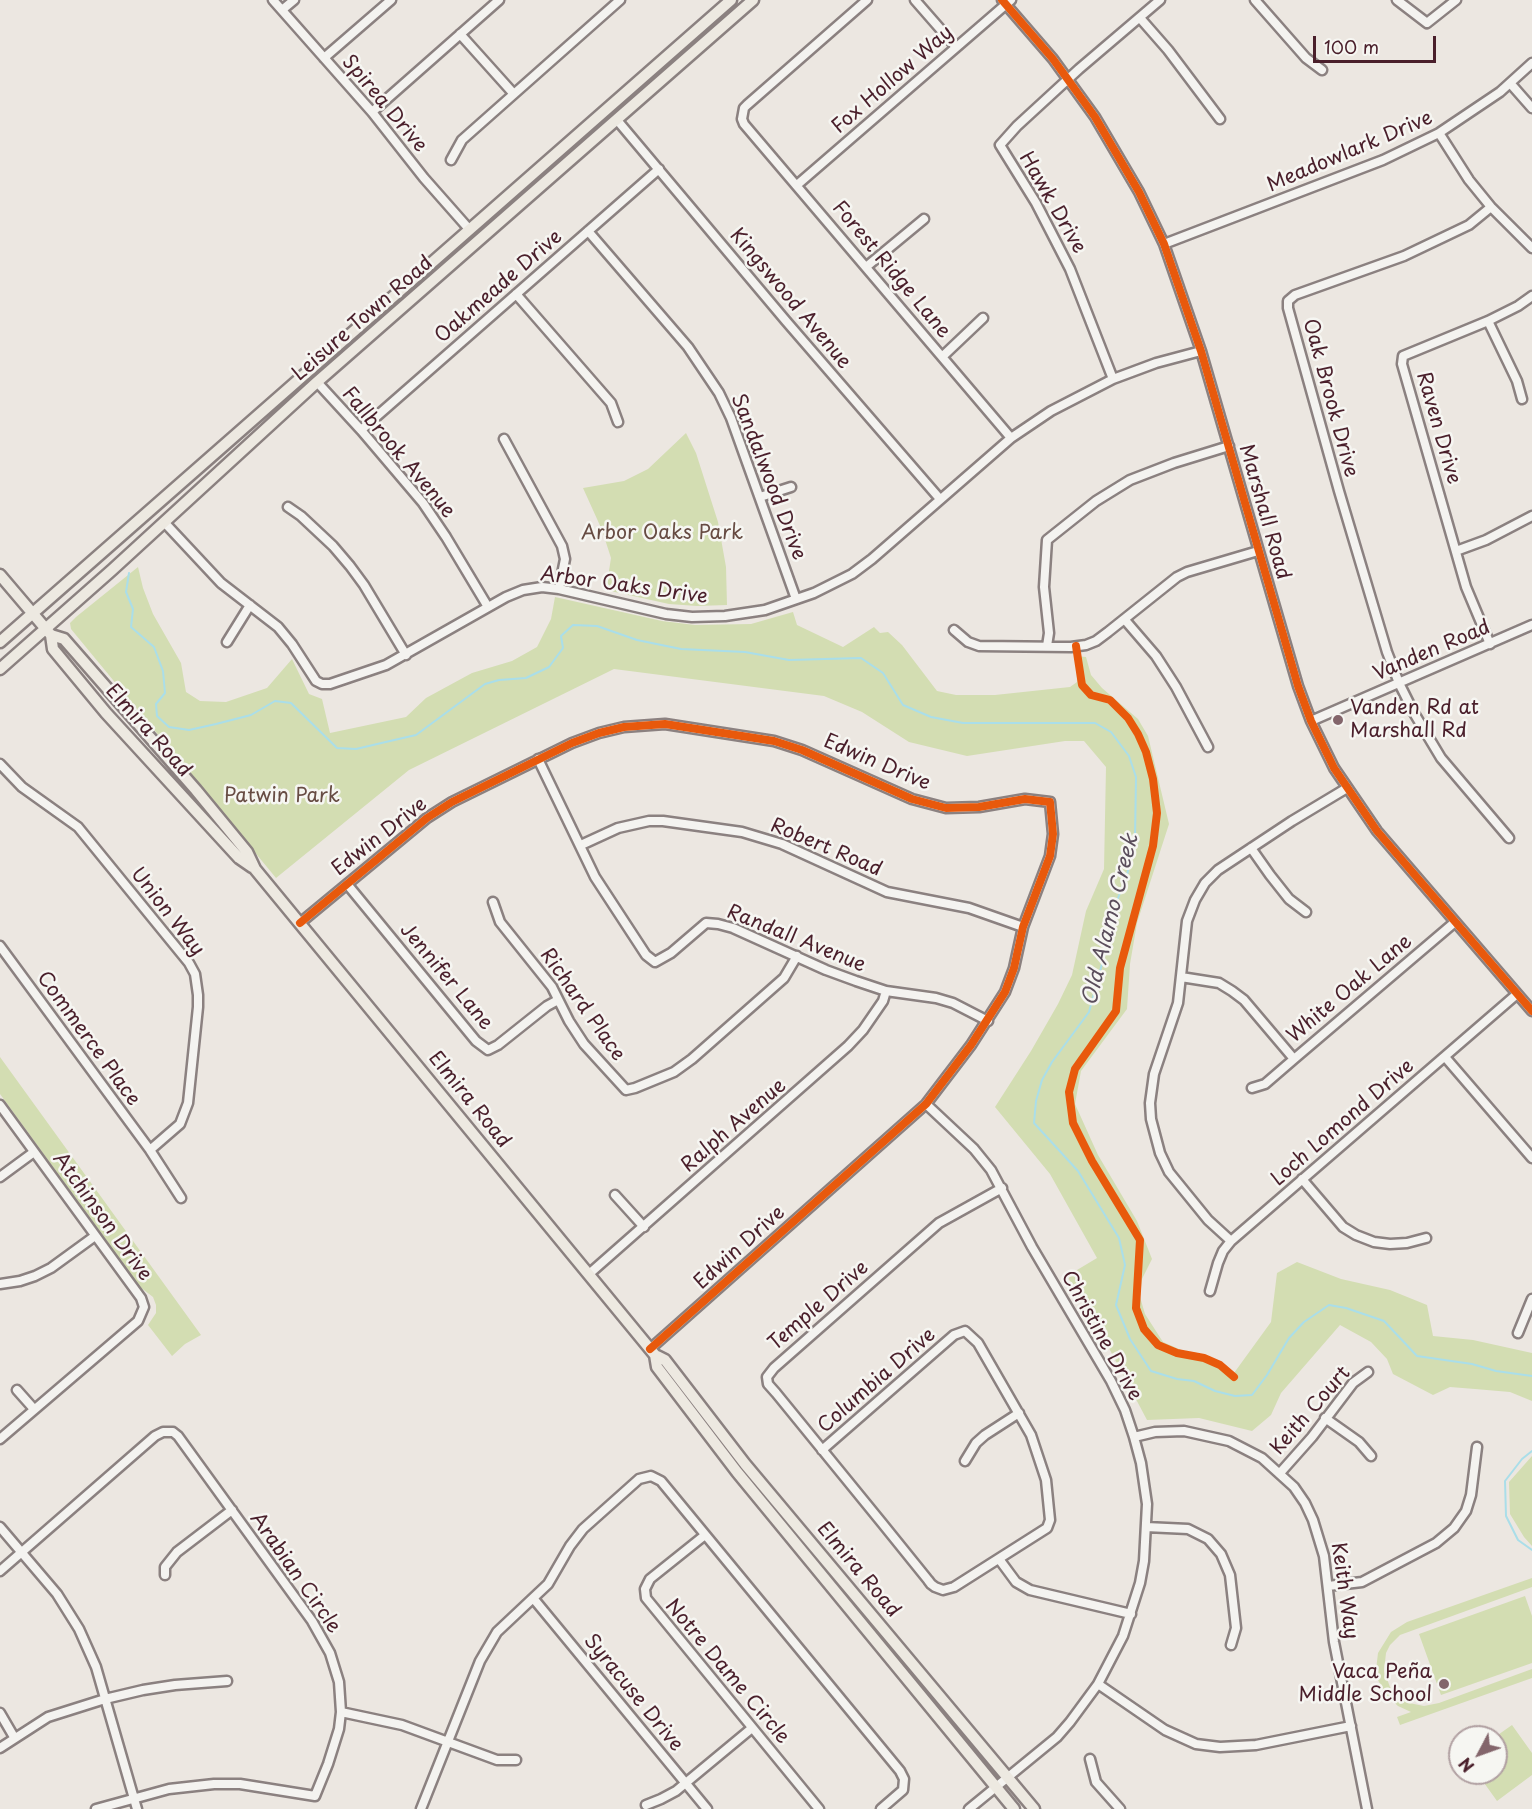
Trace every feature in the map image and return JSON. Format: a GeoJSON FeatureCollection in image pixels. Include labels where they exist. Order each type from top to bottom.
{"type":"FeatureCollection","features":[{"type":"Feature","properties":{"kind":"main road","name":"Leisure Town Road"},"geometry":{"type":"LineString","coordinates":[[0,642],[731,0]]}},
{"type":"Feature","properties":{"kind":"main road","name":"Leisure Town Road"},"geometry":{"type":"LineString","coordinates":[[0,669],[49,631],[317,382],[753,0]]}},
{"type":"Feature","properties":{"kind":"main road"},"geometry":{"type":"LineString","coordinates":[[617,120],[626,100],[674,52]]}},
{"type":"Feature","properties":{"kind":"main road"},"geometry":{"type":"LineString","coordinates":[[402,308],[467,241],[471,235],[470,229]]}},
{"type":"Feature","properties":{"kind":"main road"},"geometry":{"type":"LineString","coordinates":[[317,382],[318,375],[336,347]]}},
{"type":"Feature","properties":{"kind":"main road","name":"Elmira Road"},"geometry":{"type":"LineString","coordinates":[[0,575],[49,631],[64,639],[189,782],[247,852],[255,869],[652,1352],[665,1360],[745,1464],[1034,1809]]}},
{"type":"Feature","properties":{"kind":"main road","name":"Elmira Road"},"geometry":{"type":"LineString","coordinates":[[49,631],[53,649],[106,713],[239,858],[255,869]]}},
{"type":"Feature","properties":{"kind":"main road","name":"Elmira Road"},"geometry":{"type":"LineString","coordinates":[[652,1352],[657,1367],[737,1472],[1014,1809]]}},
{"type":"Feature","properties":{"kind":"main road"},"geometry":{"type":"LineString","coordinates":[[938,1717],[962,1735],[997,1776],[1007,1778]]}},
{"type":"Feature","properties":{"kind":"main road"},"geometry":{"type":"LineString","coordinates":[[996,1786],[1009,1790],[1026,1809]]}},
{"type":"Feature","properties":{"kind":"street","name":"Spirea Drive"},"geometry":{"type":"LineString","coordinates":[[273,0],[372,112],[424,178],[470,229]]}},
{"type":"Feature","properties":{"kind":"street"},"geometry":{"type":"LineString","coordinates":[[282,10],[294,0]]}},
{"type":"Feature","properties":{"kind":"street"},"geometry":{"type":"LineString","coordinates":[[324,58],[391,0]]}},
{"type":"Feature","properties":{"kind":"street"},"geometry":{"type":"LineString","coordinates":[[372,112],[499,0]]}},
{"type":"Feature","properties":{"kind":"street"},"geometry":{"type":"LineString","coordinates":[[451,160],[462,140],[620,0]]}},
{"type":"Feature","properties":{"kind":"street","name":"Forest Ridge Lane"},"geometry":{"type":"LineString","coordinates":[[867,0],[744,108],[742,119],[1011,438]]}},
{"type":"Feature","properties":{"kind":"street"},"geometry":{"type":"LineString","coordinates":[[915,0],[956,47]]}},
{"type":"Feature","properties":{"kind":"street","name":"Hawk Drive"},"geometry":{"type":"LineString","coordinates":[[1113,379],[1070,269],[1036,203],[1000,145],[1017,126],[1160,0]]}},
{"type":"Feature","properties":{"kind":"street"},"geometry":{"type":"LineString","coordinates":[[1255,0],[1306,58],[1322,70]]}},
{"type":"Feature","properties":{"kind":"street"},"geometry":{"type":"LineString","coordinates":[[1397,0],[1427,23],[1456,0]]}},
{"type":"Feature","properties":{"kind":"street","name":"Fox Hollow Way"},"geometry":{"type":"LineString","coordinates":[[797,185],[1006,2]]}},
{"type":"Feature","properties":{"kind":"street","name":"Marshall Road"},"geometry":{"type":"LineString","coordinates":[[1006,2],[1069,79],[1095,117],[1124,164],[1164,244],[1201,351],[1292,669],[1311,721],[1334,768],[1377,831],[1532,1011]]}},
{"type":"Feature","properties":{"kind":"street"},"geometry":{"type":"LineString","coordinates":[[1140,18],[1168,50],[1220,119]]}},
{"type":"Feature","properties":{"kind":"street"},"geometry":{"type":"LineString","coordinates":[[460,34],[513,93]]}},
{"type":"Feature","properties":{"kind":"street","name":"Meadowlark Drive"},"geometry":{"type":"LineString","coordinates":[[1164,244],[1383,160],[1439,134],[1484,104],[1532,63]]}},
{"type":"Feature","properties":{"kind":"street"},"geometry":{"type":"LineString","coordinates":[[1510,82],[1532,108]]}},
{"type":"Feature","properties":{"kind":"street","name":"Kingswood Avenue"},"geometry":{"type":"LineString","coordinates":[[617,120],[940,499]]}},
{"type":"Feature","properties":{"kind":"street"},"geometry":{"type":"LineString","coordinates":[[1439,134],[1469,180],[1491,207],[1532,248]]}},
{"type":"Feature","properties":{"kind":"street","name":"Oakmeade Drive"},"geometry":{"type":"LineString","coordinates":[[361,430],[659,169]]}},
{"type":"Feature","properties":{"kind":"street","name":"Oak Brook Drive"},"geometry":{"type":"LineString","coordinates":[[1399,683],[1387,652],[1339,491],[1288,301],[1295,296],[1404,256],[1469,225],[1491,207]]}},
{"type":"Feature","properties":{"kind":"street"},"geometry":{"type":"LineString","coordinates":[[866,267],[924,219]]}},
{"type":"Feature","properties":{"kind":"street","name":"Sandalwood Drive"},"geometry":{"type":"LineString","coordinates":[[588,231],[688,347],[705,370],[731,418],[796,599]]}},
{"type":"Feature","properties":{"kind":"street"},"geometry":{"type":"LineString","coordinates":[[516,294],[611,403],[618,422]]}},
{"type":"Feature","properties":{"kind":"street","name":"Raven Drive"},"geometry":{"type":"LineString","coordinates":[[1490,644],[1466,587],[1402,364],[1403,356],[1488,321],[1532,296]]}},
{"type":"Feature","properties":{"kind":"street"},"geometry":{"type":"LineString","coordinates":[[943,356],[983,318]]}},
{"type":"Feature","properties":{"kind":"street"},"geometry":{"type":"LineString","coordinates":[[1488,321],[1517,381],[1522,399]]}},
{"type":"Feature","properties":{"kind":"street","name":"Arbor Oaks Drive"},"geometry":{"type":"LineString","coordinates":[[165,522],[215,578],[269,618],[285,635],[313,677],[322,684],[330,684],[354,678],[406,655],[488,607],[523,590],[542,587],[559,589],[666,614],[692,617],[725,616],[765,610],[814,593],[852,574],[872,559],[1011,438],[1051,411],[1113,379],[1156,363],[1201,351]]}},
{"type":"Feature","properties":{"kind":"street","name":"Fallbrook Avenue"},"geometry":{"type":"LineString","coordinates":[[317,382],[423,502],[488,607]]}},
{"type":"Feature","properties":{"kind":"street"},"geometry":{"type":"LineString","coordinates":[[504,439],[562,546],[564,559],[559,589]]}},
{"type":"Feature","properties":{"kind":"street"},"geometry":{"type":"LineString","coordinates":[[1047,645],[1049,633],[1044,587],[1047,540],[1096,501],[1130,480],[1229,446]]}},
{"type":"Feature","properties":{"kind":"street"},"geometry":{"type":"LineString","coordinates":[[760,497],[791,487]]}},
{"type":"Feature","properties":{"kind":"street"},"geometry":{"type":"LineString","coordinates":[[288,507],[333,546],[350,566],[406,655]]}},
{"type":"Feature","properties":{"kind":"street"},"geometry":{"type":"LineString","coordinates":[[1456,551],[1486,540],[1532,516]]}},
{"type":"Feature","properties":{"kind":"street"},"geometry":{"type":"LineString","coordinates":[[954,630],[968,642],[979,646],[1086,645],[1096,641],[1125,620],[1167,583],[1186,572],[1258,551]]}},
{"type":"Feature","properties":{"kind":"street"},"geometry":{"type":"LineString","coordinates":[[227,642],[250,605]]}},
{"type":"Feature","properties":{"kind":"street"},"geometry":{"type":"LineString","coordinates":[[1125,620],[1156,656],[1171,678],[1208,747]]}},
{"type":"Feature","properties":{"kind":"street","name":"Vanden Road"},"geometry":{"type":"LineString","coordinates":[[1311,721],[1532,625]]}},
{"type":"Feature","properties":{"kind":"street"},"geometry":{"type":"LineString","coordinates":[[1399,683],[1441,758],[1509,838]]}},
{"type":"Feature","properties":{"kind":"street","name":"Edwin Drive"},"geometry":{"type":"LineString","coordinates":[[300,923],[427,818],[452,802],[538,759],[599,733],[624,727],[665,724],[774,741],[802,750],[912,799],[946,808],[979,807],[1025,800],[1050,802],[1053,834],[1050,856],[1023,927],[1014,968],[1005,992],[988,1021],[926,1104],[652,1352]]}},
{"type":"Feature","properties":{"kind":"street","name":"Randall Avenue"},"geometry":{"type":"LineString","coordinates":[[538,759],[596,877],[646,955],[655,962],[671,953],[706,923],[733,928],[826,970],[886,991],[936,998],[961,1007],[988,1021]]}},
{"type":"Feature","properties":{"kind":"street","name":"Union Way"},"geometry":{"type":"LineString","coordinates":[[0,764],[22,787],[78,827],[189,963],[195,974],[198,1007],[188,1103],[180,1124],[150,1150]]}},
{"type":"Feature","properties":{"kind":"street"},"geometry":{"type":"LineString","coordinates":[[1231,1241],[1208,1220],[1180,1188],[1160,1153],[1154,1133],[1150,1103],[1152,1086],[1178,1003],[1187,921],[1195,900],[1218,870],[1347,788]]}},
{"type":"Feature","properties":{"kind":"street","name":"Robert Road"},"geometry":{"type":"LineString","coordinates":[[580,845],[618,828],[649,821],[742,832],[782,844],[887,892],[969,908],[1023,927]]}},
{"type":"Feature","properties":{"kind":"street"},"geometry":{"type":"LineString","coordinates":[[1251,848],[1276,883],[1306,912]]}},
{"type":"Feature","properties":{"kind":"street","name":"Jennifer Lane"},"geometry":{"type":"LineString","coordinates":[[347,884],[476,1041],[488,1050],[558,1000]]}},
{"type":"Feature","properties":{"kind":"street","name":"Richard Place"},"geometry":{"type":"LineString","coordinates":[[493,902],[500,922],[539,969],[584,1044],[626,1090],[674,1072],[692,1059],[784,978],[797,956]]}},
{"type":"Feature","properties":{"kind":"street","name":"White Oak Lane"},"geometry":{"type":"LineString","coordinates":[[1181,977],[1219,983],[1232,991],[1244,1000],[1294,1059],[1455,922]]}},
{"type":"Feature","properties":{"kind":"street","name":"Commerce Place"},"geometry":{"type":"LineString","coordinates":[[0,946],[150,1150],[181,1198]]}},
{"type":"Feature","properties":{"kind":"street","name":"Ralph Avenue"},"geometry":{"type":"LineString","coordinates":[[589,1274],[848,1046],[870,1020],[883,1001],[886,991]]}},
{"type":"Feature","properties":{"kind":"street","name":"Loch Lomond Drive"},"geometry":{"type":"LineString","coordinates":[[1210,1291],[1223,1251],[1231,1241],[1517,994]]}},
{"type":"Feature","properties":{"kind":"street"},"geometry":{"type":"LineString","coordinates":[[1444,1057],[1532,1158]]}},
{"type":"Feature","properties":{"kind":"street"},"geometry":{"type":"LineString","coordinates":[[1252,1088],[1265,1084],[1294,1059]]}},
{"type":"Feature","properties":{"kind":"street","name":"Christine Drive"},"geometry":{"type":"LineString","coordinates":[[926,1104],[978,1153],[1002,1188],[1032,1247],[1112,1381],[1134,1437],[1141,1463],[1146,1504],[1144,1561],[1131,1614],[1118,1647],[1098,1684],[1065,1729],[969,1809]]}},
{"type":"Feature","properties":{"kind":"street","name":"Atchinson Drive"},"geometry":{"type":"LineString","coordinates":[[0,1105],[141,1298],[144,1307],[138,1321],[33,1408],[0,1439]]}},
{"type":"Feature","properties":{"kind":"street"},"geometry":{"type":"LineString","coordinates":[[0,1177],[34,1152]]}},
{"type":"Feature","properties":{"kind":"street"},"geometry":{"type":"LineString","coordinates":[[1302,1179],[1343,1227],[1356,1235],[1374,1242],[1390,1244],[1407,1243],[1426,1238]]}},
{"type":"Feature","properties":{"kind":"street","name":"Temple Drive"},"geometry":{"type":"LineString","coordinates":[[939,1589],[931,1584],[822,1450],[768,1383],[767,1377],[774,1368],[939,1223],[1002,1188]]}},
{"type":"Feature","properties":{"kind":"street"},"geometry":{"type":"LineString","coordinates":[[615,1195],[644,1227]]}},
{"type":"Feature","properties":{"kind":"street"},"geometry":{"type":"LineString","coordinates":[[0,1284],[20,1281],[51,1268],[95,1236]]}},
{"type":"Feature","properties":{"kind":"street"},"geometry":{"type":"LineString","coordinates":[[1518,1333],[1532,1299]]}},
{"type":"Feature","properties":{"kind":"street","name":"Columbia Drive"},"geometry":{"type":"LineString","coordinates":[[822,1450],[954,1335],[965,1331],[978,1343],[1019,1413],[1040,1459],[1046,1480],[1050,1520],[1043,1532],[954,1587],[939,1589]]}},
{"type":"Feature","properties":{"kind":"street","name":"Keith Court"},"geometry":{"type":"LineString","coordinates":[[1280,1473],[1312,1437],[1353,1383],[1368,1372]]}},
{"type":"Feature","properties":{"kind":"street"},"geometry":{"type":"LineString","coordinates":[[17,1390],[33,1408]]}},
{"type":"Feature","properties":{"kind":"street"},"geometry":{"type":"LineString","coordinates":[[965,1461],[976,1443],[985,1435],[1019,1413]]}},
{"type":"Feature","properties":{"kind":"street"},"geometry":{"type":"LineString","coordinates":[[1325,1418],[1359,1442],[1371,1456]]}},
{"type":"Feature","properties":{"kind":"street","name":"Keith Way"},"geometry":{"type":"LineString","coordinates":[[1134,1437],[1155,1432],[1184,1431],[1213,1436],[1245,1447],[1280,1473],[1299,1495],[1313,1520],[1324,1556],[1334,1642],[1368,1809]]}},
{"type":"Feature","properties":{"kind":"street","name":"Arabian Circle"},"geometry":{"type":"LineString","coordinates":[[22,1552],[155,1436],[163,1432],[173,1432],[232,1510],[321,1636],[336,1670],[339,1682],[340,1712],[334,1747],[315,1796],[240,1784],[214,1784],[169,1789],[134,1797]]}},
{"type":"Feature","properties":{"kind":"street"},"geometry":{"type":"LineString","coordinates":[[1328,1586],[1362,1582],[1436,1543],[1454,1528],[1466,1511],[1472,1495],[1477,1448]]}},
{"type":"Feature","properties":{"kind":"street"},"geometry":{"type":"LineString","coordinates":[[421,1809],[486,1649],[505,1623],[548,1584],[576,1537],[639,1479],[651,1476],[661,1481],[903,1775],[904,1786],[901,1793],[881,1809]]}},
{"type":"Feature","properties":{"kind":"street"},"geometry":{"type":"LineString","coordinates":[[165,1575],[165,1567],[177,1552],[232,1510]]}},
{"type":"Feature","properties":{"kind":"street"},"geometry":{"type":"LineString","coordinates":[[0,1527],[57,1594],[79,1629],[96,1667],[137,1809]]}},
{"type":"Feature","properties":{"kind":"street"},"geometry":{"type":"LineString","coordinates":[[1146,1527],[1188,1529],[1208,1539],[1221,1554],[1230,1575],[1236,1628],[1231,1645]]}},
{"type":"Feature","properties":{"kind":"street","name":"Notre Dame Circle"},"geometry":{"type":"LineString","coordinates":[[705,1535],[650,1579],[645,1586],[645,1595],[648,1602],[819,1809]]}},
{"type":"Feature","properties":{"kind":"street"},"geometry":{"type":"LineString","coordinates":[[0,1571],[22,1552]]}},
{"type":"Feature","properties":{"kind":"street"},"geometry":{"type":"LineString","coordinates":[[999,1559],[1016,1582],[1030,1590],[1131,1614]]}},
{"type":"Feature","properties":{"kind":"street","name":"Syracuse Drive"},"geometry":{"type":"LineString","coordinates":[[533,1598],[707,1809]]}},
{"type":"Feature","properties":{"kind":"street"},"geometry":{"type":"LineString","coordinates":[[0,1748],[48,1717],[105,1699],[165,1686],[227,1681]]}},
{"type":"Feature","properties":{"kind":"street"},"geometry":{"type":"LineString","coordinates":[[1098,1684],[1165,1730],[1196,1744],[1220,1748],[1256,1744],[1351,1726]]}},
{"type":"Feature","properties":{"kind":"street"},"geometry":{"type":"LineString","coordinates":[[340,1712],[402,1725],[497,1760],[516,1760]]}},
{"type":"Feature","properties":{"kind":"street"},"geometry":{"type":"LineString","coordinates":[[0,1713],[14,1737]]}},
{"type":"Feature","properties":{"kind":"street"},"geometry":{"type":"LineString","coordinates":[[646,1805],[661,1799],[685,1783],[752,1728]]}},
{"type":"Feature","properties":{"kind":"street"},"geometry":{"type":"LineString","coordinates":[[1090,1759],[1096,1782],[1120,1809]]}},
{"type":"Feature","properties":{"kind":"street"},"geometry":{"type":"LineString","coordinates":[[96,1809],[134,1797]]}},
{"type":"Feature","properties":{"kind":"green space","name":"Arbor Oaks Park"},"geometry":{"type":"Polygon","coordinates":[[[686,433],[696,453],[718,522],[726,567],[727,605],[669,604],[606,590],[611,558],[602,530],[583,488],[624,481],[648,469],[686,433]]]}},
{"type":"Feature","properties":{"kind":"green space","name":"Patwin Park"},"geometry":{"type":"Polygon","coordinates":[[[138,567],[153,614],[181,663],[186,692],[200,701],[226,702],[267,688],[292,659],[309,694],[322,699],[330,733],[406,717],[426,698],[472,673],[512,661],[537,647],[551,619],[555,597],[662,621],[695,625],[751,624],[793,612],[797,625],[843,647],[874,627],[880,633],[888,632],[902,645],[937,691],[956,695],[995,695],[1070,687],[1077,682],[1076,656],[1086,657],[1091,675],[1102,688],[1138,719],[1148,736],[1169,824],[1137,923],[1130,964],[1127,1009],[1081,1071],[1075,1104],[1098,1155],[1137,1221],[1152,1259],[1142,1279],[1140,1297],[1145,1314],[1163,1342],[1234,1373],[1271,1322],[1277,1273],[1297,1262],[1341,1279],[1390,1290],[1427,1305],[1433,1336],[1473,1340],[1532,1353],[1532,1401],[1510,1392],[1450,1387],[1433,1395],[1393,1374],[1387,1359],[1371,1342],[1340,1325],[1281,1393],[1271,1415],[1252,1431],[1199,1418],[1147,1420],[1093,1318],[1067,1276],[1097,1258],[1050,1174],[995,1107],[1031,1051],[1072,975],[1086,911],[1104,869],[1106,767],[1084,741],[1065,741],[967,756],[909,742],[862,712],[824,696],[614,669],[409,770],[276,878],[71,629],[70,623],[76,617],[138,567]]]}},
{"type":"Feature","properties":{"kind":"green space"},"geometry":{"type":"Polygon","coordinates":[[[0,1057],[201,1335],[185,1344],[172,1356],[148,1325],[156,1313],[153,1297],[140,1287],[0,1094],[0,1057]]]}},
{"type":"Feature","properties":{"kind":"green space"},"geometry":{"type":"Polygon","coordinates":[[[1532,1456],[1532,1546],[1510,1514],[1509,1482],[1532,1456]]]}},
{"type":"Feature","properties":{"kind":"green space"},"geometry":{"type":"Polygon","coordinates":[[[1532,1578],[1532,1587],[1400,1635],[1386,1653],[1384,1671],[1395,1694],[1409,1703],[1424,1706],[1439,1703],[1532,1669],[1532,1678],[1400,1725],[1397,1717],[1411,1712],[1398,1706],[1385,1694],[1377,1678],[1376,1670],[1378,1653],[1391,1632],[1407,1622],[1532,1578]]]}},
{"type":"Feature","properties":{"kind":"green space"},"geometry":{"type":"Polygon","coordinates":[[[1525,1596],[1532,1616],[1532,1663],[1441,1695],[1419,1634],[1525,1596]]]}},
{"type":"Feature","properties":{"kind":"green space"},"geometry":{"type":"Polygon","coordinates":[[[1512,1725],[1532,1753],[1532,1775],[1497,1801],[1486,1785],[1508,1785],[1508,1728],[1512,1725]]]}},
{"type":"Feature","properties":{"kind":"waterway","name":"Old Alamo Creek"},"geometry":{"type":"LineString","coordinates":[[129,573],[126,592],[133,609],[131,627],[154,647],[163,671],[165,693],[156,704],[157,716],[169,727],[189,730],[216,724],[251,715],[275,701],[291,703],[337,748],[356,749],[416,735],[485,684],[499,680],[526,678],[549,667],[563,648],[561,636],[573,625],[597,626],[637,640],[681,649],[745,652],[789,660],[861,658],[883,673],[903,705],[931,717],[963,723],[1095,723],[1111,732],[1129,756],[1136,777],[1135,839],[1127,875],[1113,911],[1106,949],[1089,1012],[1052,1062],[1042,1080],[1036,1101],[1034,1123],[1078,1171],[1119,1238],[1125,1265],[1116,1305],[1130,1339],[1151,1371],[1177,1379],[1194,1381],[1215,1391],[1235,1396],[1252,1395],[1289,1338],[1304,1322],[1329,1305],[1346,1308],[1384,1321],[1417,1356],[1532,1376]]}},
{"type":"Feature","properties":{"kind":"waterway","name":"Old Alamo Creek"},"geometry":{"type":"LineString","coordinates":[[1532,1451],[1522,1459],[1505,1481],[1506,1516],[1518,1540],[1532,1550]]}},
{"type":"Feature","properties":{"kind":"cycle path"},"geometry":{"type":"LineString","coordinates":[[1002,0],[1053,59],[1095,117],[1139,192],[1164,244],[1201,351],[1298,686],[1311,721],[1334,768],[1377,831],[1532,1011]]}},
{"type":"Feature","properties":{"kind":"cycle path"},"geometry":{"type":"LineString","coordinates":[[1076,646],[1082,685],[1091,695],[1110,700],[1128,718],[1138,734],[1146,752],[1153,779],[1157,813],[1153,846],[1120,968],[1116,1011],[1075,1069],[1069,1092],[1073,1123],[1092,1161],[1140,1240],[1136,1308],[1144,1329],[1158,1345],[1177,1353],[1204,1358],[1220,1365],[1234,1377]]}},
{"type":"Feature","properties":{"kind":"cycle path"},"geometry":{"type":"LineString","coordinates":[[300,923],[427,818],[452,802],[572,743],[624,727],[665,724],[774,741],[802,750],[912,799],[946,808],[979,807],[1025,799],[1050,802],[1053,834],[1050,856],[1023,927],[1014,968],[1005,992],[971,1045],[926,1104],[650,1349]]}},
{"type":"Feature","properties":{"kind":"place","name":"Vanden Rd at Marshall Rd"},"geometry":{"type":"Point","coordinates":[1338,720]}},
{"type":"Feature","properties":{"kind":"place","name":"Vaca Peña Middle School"},"geometry":{"type":"Point","coordinates":[1444,1684]}}]}
